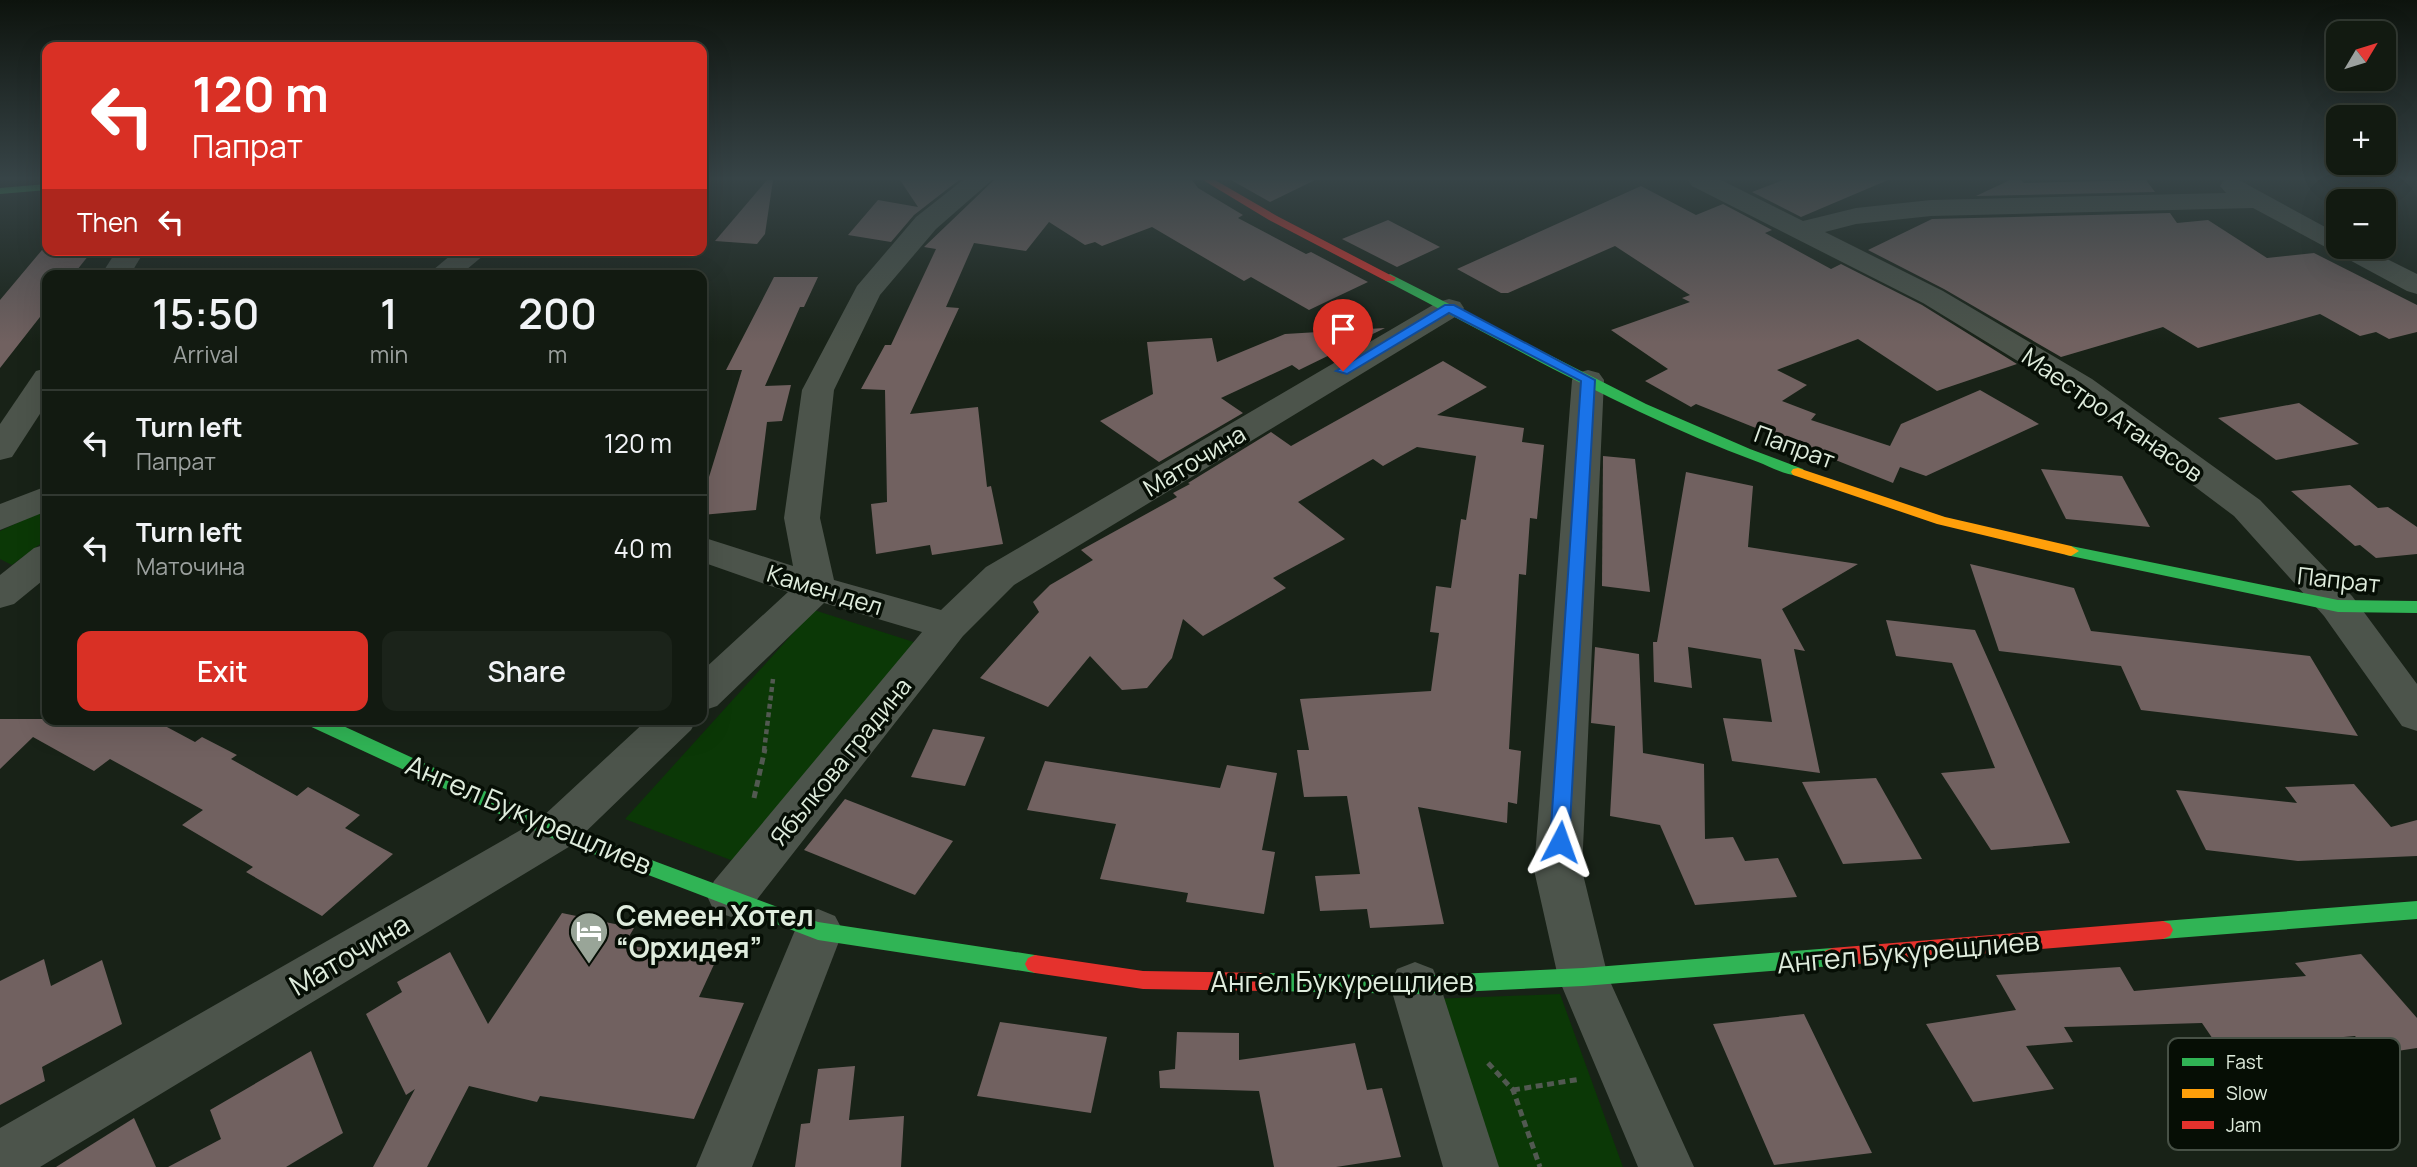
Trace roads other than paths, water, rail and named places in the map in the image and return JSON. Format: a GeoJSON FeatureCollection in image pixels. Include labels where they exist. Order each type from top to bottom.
{"type":"FeatureCollection","features":[{"type":"Feature","properties":{"kind":"street"},"geometry":{"type":"LineString","coordinates":[[707,690],[817,588],[802,518],[818,390],[867,292],[916,234]]}},
{"type":"Feature","properties":{"kind":"street","name":"Папрат"},"geometry":{"type":"LineString","coordinates":[[1305,234],[1588,380],[1752,456],[1942,521],[2158,571],[2338,607],[2417,607]]}},
{"type":"Feature","properties":{"kind":"street","name":"Маестро Атанасов"},"geometry":{"type":"LineString","coordinates":[[1812,234],[1933,298],[2081,386],[2247,508],[2338,607],[2417,715]]}},
{"type":"Feature","properties":{"kind":"street"},"geometry":{"type":"LineString","coordinates":[[448,270],[468,256]]}},
{"type":"Feature","properties":{"kind":"street"},"geometry":{"type":"LineString","coordinates":[[2366,259],[2417,285]]}},
{"type":"Feature","properties":{"kind":"street","name":"Маточина"},"geometry":{"type":"LineString","coordinates":[[949,626],[1000,576],[1449,308]]}},
{"type":"Feature","properties":{"kind":"street"},"geometry":{"type":"LineString","coordinates":[[1588,380],[1558,870],[1583,977],[1666,1167]]}},
{"type":"Feature","properties":{"kind":"street"},"geometry":{"type":"LineString","coordinates":[[0,450],[42,386]]}},
{"type":"Feature","properties":{"kind":"street"},"geometry":{"type":"LineString","coordinates":[[0,518],[42,499]]}},
{"type":"Feature","properties":{"kind":"street","name":"Камен дел"},"geometry":{"type":"LineString","coordinates":[[707,551],[817,588],[949,626]]}},
{"type":"Feature","properties":{"kind":"street"},"geometry":{"type":"LineString","coordinates":[[4,584],[42,560]]}},
{"type":"Feature","properties":{"kind":"street"},"geometry":{"type":"LineString","coordinates":[[4,584],[42,595]]}},
{"type":"Feature","properties":{"kind":"street","name":"Ябълкова градина"},"geometry":{"type":"LineString","coordinates":[[730,895],[949,626]]}},
{"type":"Feature","properties":{"kind":"street","name":"Ангел Букурещлиев"},"geometry":{"type":"LineString","coordinates":[[324,725],[555,832],[730,895],[818,931],[1143,980],[1415,985],[1583,977],[2417,910]]}},
{"type":"Feature","properties":{"kind":"street","name":"Маточина"},"geometry":{"type":"LineString","coordinates":[[0,1159],[555,832],[670,725]]}},
{"type":"Feature","properties":{"kind":"street"},"geometry":{"type":"LineString","coordinates":[[724,1167],[818,931]]}},
{"type":"Feature","properties":{"kind":"street"},"geometry":{"type":"LineString","coordinates":[[1415,985],[1471,1167]]}},
{"type":"Feature","properties":{"kind":"place","name":"Семеен Хотел “Орхидея”"},"geometry":{"type":"Point","coordinates":[589,965]}}]}
